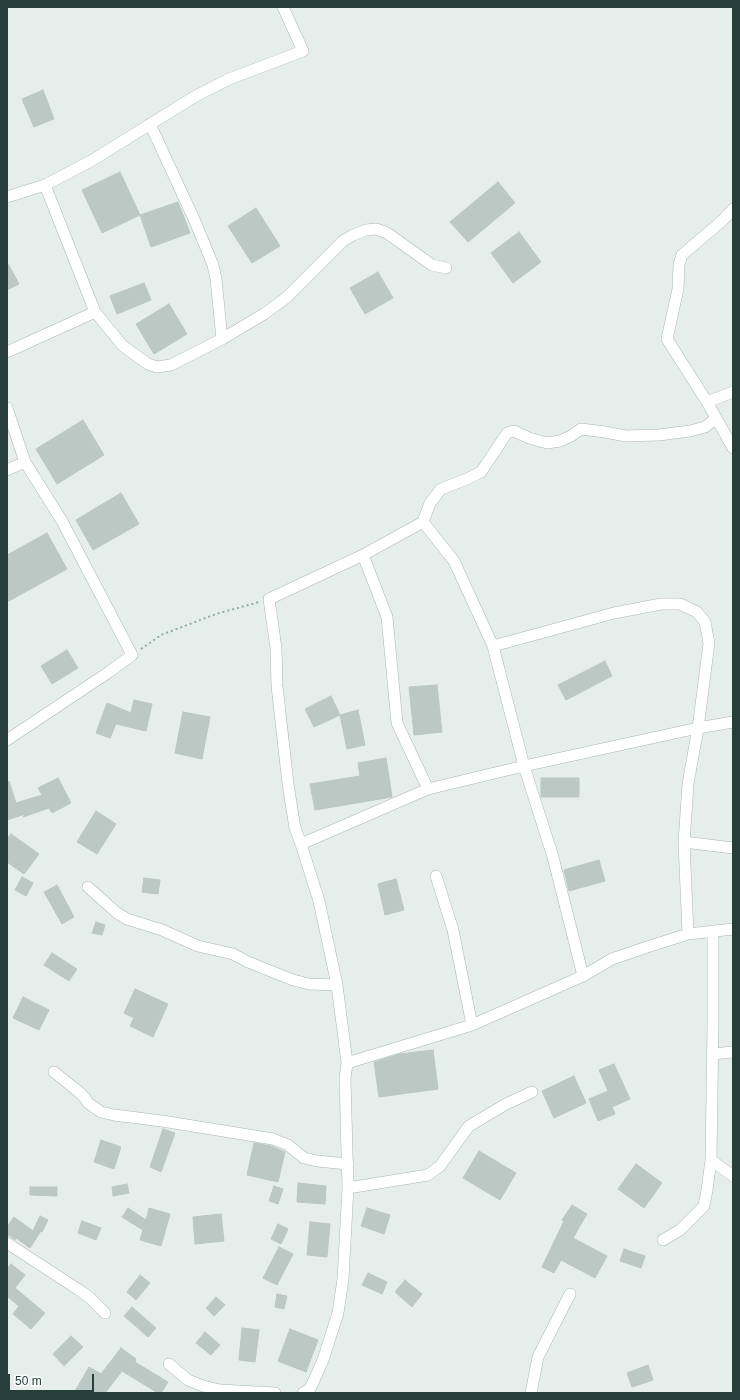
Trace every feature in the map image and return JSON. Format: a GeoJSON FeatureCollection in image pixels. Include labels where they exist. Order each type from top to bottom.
{"type":"FeatureCollection","features":[{"type":"Feature","properties":{"kind":"street"},"geometry":{"type":"LineString","coordinates":[[7,197],[45,185],[91,161],[194,97],[229,79],[303,51],[283,7]]}},
{"type":"Feature","properties":{"kind":"street"},"geometry":{"type":"LineString","coordinates":[[150,124],[197,226],[213,265],[216,279],[222,339]]}},
{"type":"Feature","properties":{"kind":"street"},"geometry":{"type":"LineString","coordinates":[[45,185],[95,312],[122,346],[148,364],[157,367],[171,365],[222,339],[264,314],[287,297],[344,240],[366,230],[376,229],[387,233],[432,265],[446,268]]}},
{"type":"Feature","properties":{"kind":"street"},"geometry":{"type":"LineString","coordinates":[[733,209],[682,256],[679,264],[678,289],[667,339],[707,402],[715,419],[733,448]]}},
{"type":"Feature","properties":{"kind":"street"},"geometry":{"type":"LineString","coordinates":[[7,352],[95,312]]}},
{"type":"Feature","properties":{"kind":"street"},"geometry":{"type":"LineString","coordinates":[[707,402],[733,392]]}},
{"type":"Feature","properties":{"kind":"street"},"geometry":{"type":"LineString","coordinates":[[7,408],[25,462],[62,522],[132,655],[7,740]]}},
{"type":"Feature","properties":{"kind":"street"},"geometry":{"type":"LineString","coordinates":[[308,1392],[323,1360],[338,1313],[345,1252],[348,1188],[345,1079],[347,1063],[337,985],[319,901],[302,844],[295,828],[288,784],[277,686],[276,648],[269,599],[363,555],[422,522],[430,503],[442,489],[481,472],[507,433],[514,431],[529,438],[547,443],[560,441],[581,429],[626,436],[659,435],[690,431],[704,427],[715,419]]}},
{"type":"Feature","properties":{"kind":"street"},"geometry":{"type":"LineString","coordinates":[[7,470],[25,462]]}},
{"type":"Feature","properties":{"kind":"street"},"geometry":{"type":"LineString","coordinates":[[422,522],[454,561],[493,646],[524,766],[553,856],[583,976]]}},
{"type":"Feature","properties":{"kind":"street"},"geometry":{"type":"LineString","coordinates":[[363,555],[387,617],[397,723],[428,789]]}},
{"type":"Feature","properties":{"kind":"street"},"geometry":{"type":"LineString","coordinates":[[493,646],[614,613],[661,604],[680,604],[697,612],[705,622],[709,643],[698,728],[688,784],[684,842],[688,934]]}},
{"type":"Feature","properties":{"kind":"street"},"geometry":{"type":"LineString","coordinates":[[302,844],[428,789],[524,766],[698,728],[733,722]]}},
{"type":"Feature","properties":{"kind":"street"},"geometry":{"type":"LineString","coordinates":[[684,842],[733,848]]}},
{"type":"Feature","properties":{"kind":"street"},"geometry":{"type":"LineString","coordinates":[[436,876],[453,930],[472,1025]]}},
{"type":"Feature","properties":{"kind":"street"},"geometry":{"type":"LineString","coordinates":[[88,887],[117,914],[127,919],[162,930],[198,946],[233,954],[248,962],[292,980],[309,984],[337,985]]}},
{"type":"Feature","properties":{"kind":"street"},"geometry":{"type":"LineString","coordinates":[[347,1063],[472,1025],[583,976],[612,959],[688,934],[713,930],[733,929]]}},
{"type":"Feature","properties":{"kind":"street"},"geometry":{"type":"LineString","coordinates":[[663,1240],[680,1230],[704,1206],[711,1160],[713,930]]}},
{"type":"Feature","properties":{"kind":"street"},"geometry":{"type":"LineString","coordinates":[[713,1054],[733,1052]]}},
{"type":"Feature","properties":{"kind":"street"},"geometry":{"type":"LineString","coordinates":[[54,1072],[79,1092],[88,1103],[101,1112],[273,1139],[288,1145],[304,1158],[317,1161],[348,1164]]}},
{"type":"Feature","properties":{"kind":"street"},"geometry":{"type":"LineString","coordinates":[[348,1188],[428,1175],[440,1166],[469,1126],[506,1104],[532,1092]]}},
{"type":"Feature","properties":{"kind":"street"},"geometry":{"type":"LineString","coordinates":[[711,1160],[733,1176]]}},
{"type":"Feature","properties":{"kind":"street"},"geometry":{"type":"LineString","coordinates":[[7,1243],[79,1290],[90,1298],[105,1313]]}},
{"type":"Feature","properties":{"kind":"street"},"geometry":{"type":"LineString","coordinates":[[531,1393],[538,1357],[570,1294]]}},
{"type":"Feature","properties":{"kind":"street"},"geometry":{"type":"LineString","coordinates":[[169,1364],[188,1380],[203,1386],[220,1390],[275,1393]]}},
{"type":"Feature","properties":{"kind":"path"},"geometry":{"type":"LineString","coordinates":[[132,655],[161,635],[216,614],[269,599]]}},
{"type":"Feature","properties":{"kind":"building"},"geometry":{"type":"Polygon","coordinates":[[[43,90],[54,119],[34,127],[22,99],[43,90]]]}},
{"type":"Feature","properties":{"kind":"building"},"geometry":{"type":"Polygon","coordinates":[[[120,172],[140,215],[102,233],[82,190],[120,172]]]}},
{"type":"Feature","properties":{"kind":"building"},"geometry":{"type":"Polygon","coordinates":[[[498,182],[515,203],[468,242],[450,222],[498,182]]]}},
{"type":"Feature","properties":{"kind":"building"},"geometry":{"type":"Polygon","coordinates":[[[178,202],[190,233],[151,247],[140,215],[178,202]]]}},
{"type":"Feature","properties":{"kind":"building"},"geometry":{"type":"Polygon","coordinates":[[[256,208],[280,246],[252,263],[228,226],[256,208]]]}},
{"type":"Feature","properties":{"kind":"building"},"geometry":{"type":"Polygon","coordinates":[[[519,232],[541,262],[513,283],[491,253],[519,232]]]}},
{"type":"Feature","properties":{"kind":"building"},"geometry":{"type":"Polygon","coordinates":[[[7,262],[19,284],[7,290],[7,262]]]}},
{"type":"Feature","properties":{"kind":"building"},"geometry":{"type":"Polygon","coordinates":[[[378,272],[393,298],[365,314],[350,288],[378,272]]]}},
{"type":"Feature","properties":{"kind":"building"},"geometry":{"type":"Polygon","coordinates":[[[144,283],[151,300],[117,314],[110,296],[144,283]]]}},
{"type":"Feature","properties":{"kind":"building"},"geometry":{"type":"Polygon","coordinates":[[[169,304],[187,334],[154,354],[136,324],[169,304]]]}},
{"type":"Feature","properties":{"kind":"building"},"geometry":{"type":"Polygon","coordinates":[[[83,420],[104,455],[57,484],[36,449],[83,420]]]}},
{"type":"Feature","properties":{"kind":"building"},"geometry":{"type":"Polygon","coordinates":[[[121,493],[139,524],[93,550],[76,520],[121,493]]]}},
{"type":"Feature","properties":{"kind":"building"},"geometry":{"type":"Polygon","coordinates":[[[47,533],[67,569],[7,602],[7,555],[47,533]]]}},
{"type":"Feature","properties":{"kind":"building"},"geometry":{"type":"Polygon","coordinates":[[[67,650],[78,668],[52,684],[41,666],[67,650]]]}},
{"type":"Feature","properties":{"kind":"building"},"geometry":{"type":"Polygon","coordinates":[[[605,661],[612,676],[566,700],[558,685],[605,661]]]}},
{"type":"Feature","properties":{"kind":"building"},"geometry":{"type":"Polygon","coordinates":[[[437,685],[442,732],[414,735],[409,687],[437,685]]]}},
{"type":"Feature","properties":{"kind":"building"},"geometry":{"type":"Polygon","coordinates":[[[331,696],[340,715],[314,727],[305,709],[331,696]]]}},
{"type":"Feature","properties":{"kind":"building"},"geometry":{"type":"Polygon","coordinates":[[[134,700],[152,704],[146,731],[116,724],[110,738],[96,733],[107,703],[131,713],[134,700]]]}},
{"type":"Feature","properties":{"kind":"building"},"geometry":{"type":"Polygon","coordinates":[[[358,710],[365,745],[347,749],[340,715],[358,710]]]}},
{"type":"Feature","properties":{"kind":"building"},"geometry":{"type":"Polygon","coordinates":[[[183,712],[210,717],[202,759],[175,753],[183,712]]]}},
{"type":"Feature","properties":{"kind":"building"},"geometry":{"type":"Polygon","coordinates":[[[386,758],[392,797],[315,810],[310,784],[360,776],[358,763],[386,758]]]}},
{"type":"Feature","properties":{"kind":"building"},"geometry":{"type":"Polygon","coordinates":[[[58,778],[71,803],[52,813],[49,808],[23,817],[25,814],[7,820],[7,782],[9,781],[16,803],[42,795],[38,788],[58,778]]]}},
{"type":"Feature","properties":{"kind":"building"},"geometry":{"type":"Polygon","coordinates":[[[541,778],[579,778],[579,797],[541,797],[541,778]]]}},
{"type":"Feature","properties":{"kind":"building"},"geometry":{"type":"Polygon","coordinates":[[[96,811],[116,824],[97,854],[77,842],[96,811]]]}},
{"type":"Feature","properties":{"kind":"building"},"geometry":{"type":"Polygon","coordinates":[[[11,834],[39,854],[24,874],[7,862],[7,839],[11,834]]]}},
{"type":"Feature","properties":{"kind":"building"},"geometry":{"type":"Polygon","coordinates":[[[599,860],[605,881],[569,891],[564,870],[599,860]]]}},
{"type":"Feature","properties":{"kind":"building"},"geometry":{"type":"Polygon","coordinates":[[[22,877],[33,883],[26,896],[15,890],[22,877]]]}},
{"type":"Feature","properties":{"kind":"building"},"geometry":{"type":"Polygon","coordinates":[[[144,878],[160,880],[158,894],[142,892],[144,878]]]}},
{"type":"Feature","properties":{"kind":"building"},"geometry":{"type":"Polygon","coordinates":[[[396,879],[404,910],[385,915],[378,884],[396,879]]]}},
{"type":"Feature","properties":{"kind":"building"},"geometry":{"type":"Polygon","coordinates":[[[57,885],[74,917],[62,924],[44,892],[57,885]]]}},
{"type":"Feature","properties":{"kind":"building"},"geometry":{"type":"Polygon","coordinates":[[[96,922],[105,925],[102,935],[92,933],[96,922]]]}},
{"type":"Feature","properties":{"kind":"building"},"geometry":{"type":"Polygon","coordinates":[[[52,953],[77,969],[69,981],[44,965],[52,953]]]}},
{"type":"Feature","properties":{"kind":"building"},"geometry":{"type":"Polygon","coordinates":[[[135,989],[168,1004],[153,1037],[130,1026],[134,1018],[124,1013],[135,989]]]}},
{"type":"Feature","properties":{"kind":"building"},"geometry":{"type":"Polygon","coordinates":[[[23,997],[49,1010],[39,1030],[13,1018],[23,997]]]}},
{"type":"Feature","properties":{"kind":"building"},"geometry":{"type":"Polygon","coordinates":[[[433,1050],[438,1089],[379,1097],[374,1062],[400,1054],[433,1050]]]}},
{"type":"Feature","properties":{"kind":"building"},"geometry":{"type":"Polygon","coordinates":[[[614,1064],[630,1099],[612,1107],[615,1114],[598,1121],[589,1099],[608,1091],[599,1070],[614,1064]]]}},
{"type":"Feature","properties":{"kind":"building"},"geometry":{"type":"Polygon","coordinates":[[[574,1076],[586,1103],[554,1118],[542,1091],[574,1076]]]}},
{"type":"Feature","properties":{"kind":"building"},"geometry":{"type":"Polygon","coordinates":[[[163,1129],[175,1133],[161,1172],[150,1167],[163,1129]]]}},
{"type":"Feature","properties":{"kind":"building"},"geometry":{"type":"Polygon","coordinates":[[[101,1140],[121,1147],[114,1169],[94,1162],[101,1140]]]}},
{"type":"Feature","properties":{"kind":"building"},"geometry":{"type":"Polygon","coordinates":[[[254,1143],[271,1146],[285,1152],[278,1182],[247,1175],[254,1143]]]}},
{"type":"Feature","properties":{"kind":"building"},"geometry":{"type":"Polygon","coordinates":[[[479,1151],[516,1173],[500,1200],[463,1178],[479,1151]]]}},
{"type":"Feature","properties":{"kind":"building"},"geometry":{"type":"Polygon","coordinates":[[[636,1164],[662,1183],[644,1208],[618,1189],[636,1164]]]}},
{"type":"Feature","properties":{"kind":"building"},"geometry":{"type":"Polygon","coordinates":[[[298,1183],[326,1186],[325,1204],[297,1202],[298,1183]]]}},
{"type":"Feature","properties":{"kind":"building"},"geometry":{"type":"Polygon","coordinates":[[[127,1184],[129,1193],[113,1196],[112,1187],[127,1184]]]}},
{"type":"Feature","properties":{"kind":"building"},"geometry":{"type":"Polygon","coordinates":[[[274,1186],[283,1189],[278,1204],[269,1201],[274,1186]]]}},
{"type":"Feature","properties":{"kind":"building"},"geometry":{"type":"Polygon","coordinates":[[[30,1187],[57,1187],[57,1196],[30,1195],[30,1187]]]}},
{"type":"Feature","properties":{"kind":"building"},"geometry":{"type":"Polygon","coordinates":[[[572,1205],[587,1214],[573,1238],[607,1256],[595,1278],[561,1260],[554,1273],[542,1267],[564,1221],[562,1220],[572,1205]]]}},
{"type":"Feature","properties":{"kind":"building"},"geometry":{"type":"Polygon","coordinates":[[[128,1208],[146,1220],[149,1208],[170,1214],[161,1246],[140,1240],[143,1230],[122,1217],[128,1208]]]}},
{"type":"Feature","properties":{"kind":"building"},"geometry":{"type":"Polygon","coordinates":[[[367,1208],[390,1215],[384,1234],[361,1226],[367,1208]]]}},
{"type":"Feature","properties":{"kind":"building"},"geometry":{"type":"Polygon","coordinates":[[[221,1214],[224,1241],[195,1244],[193,1217],[221,1214]]]}},
{"type":"Feature","properties":{"kind":"building"},"geometry":{"type":"Polygon","coordinates":[[[40,1216],[48,1220],[42,1232],[41,1231],[30,1248],[16,1238],[15,1240],[7,1234],[7,1227],[14,1217],[33,1231],[40,1216]]]}},
{"type":"Feature","properties":{"kind":"building"},"geometry":{"type":"Polygon","coordinates":[[[82,1221],[101,1228],[96,1240],[78,1233],[82,1221]]]}},
{"type":"Feature","properties":{"kind":"building"},"geometry":{"type":"Polygon","coordinates":[[[310,1222],[330,1224],[327,1257],[307,1255],[310,1222]]]}},
{"type":"Feature","properties":{"kind":"building"},"geometry":{"type":"Polygon","coordinates":[[[278,1224],[288,1229],[281,1244],[271,1239],[278,1224]]]}},
{"type":"Feature","properties":{"kind":"building"},"geometry":{"type":"Polygon","coordinates":[[[279,1247],[293,1254],[277,1285],[263,1278],[279,1247]]]}},
{"type":"Feature","properties":{"kind":"building"},"geometry":{"type":"Polygon","coordinates":[[[624,1249],[645,1256],[641,1268],[620,1261],[624,1249]]]}},
{"type":"Feature","properties":{"kind":"building"},"geometry":{"type":"Polygon","coordinates":[[[11,1264],[25,1275],[15,1288],[45,1313],[31,1329],[13,1314],[19,1306],[8,1297],[7,1298],[7,1269],[11,1264]]]}},
{"type":"Feature","properties":{"kind":"building"},"geometry":{"type":"Polygon","coordinates":[[[368,1273],[387,1282],[382,1294],[362,1285],[368,1273]]]}},
{"type":"Feature","properties":{"kind":"building"},"geometry":{"type":"Polygon","coordinates":[[[140,1275],[150,1283],[136,1300],[127,1292],[140,1275]]]}},
{"type":"Feature","properties":{"kind":"building"},"geometry":{"type":"Polygon","coordinates":[[[405,1280],[422,1294],[412,1307],[395,1292],[405,1280]]]}},
{"type":"Feature","properties":{"kind":"building"},"geometry":{"type":"Polygon","coordinates":[[[277,1294],[287,1296],[284,1309],[275,1307],[277,1294]]]}},
{"type":"Feature","properties":{"kind":"building"},"geometry":{"type":"Polygon","coordinates":[[[216,1297],[225,1305],[214,1316],[206,1308],[216,1297]]]}},
{"type":"Feature","properties":{"kind":"building"},"geometry":{"type":"Polygon","coordinates":[[[132,1307],[156,1328],[148,1337],[124,1316],[132,1307]]]}},
{"type":"Feature","properties":{"kind":"building"},"geometry":{"type":"Polygon","coordinates":[[[242,1328],[259,1330],[255,1362],[239,1360],[242,1328]]]}},
{"type":"Feature","properties":{"kind":"building"},"geometry":{"type":"Polygon","coordinates":[[[290,1329],[318,1340],[306,1372],[278,1361],[290,1329]]]}},
{"type":"Feature","properties":{"kind":"building"},"geometry":{"type":"Polygon","coordinates":[[[205,1332],[220,1345],[211,1355],[196,1343],[205,1332]]]}},
{"type":"Feature","properties":{"kind":"building"},"geometry":{"type":"Polygon","coordinates":[[[71,1336],[83,1347],[64,1366],[53,1354],[71,1336]]]}},
{"type":"Feature","properties":{"kind":"building"},"geometry":{"type":"Polygon","coordinates":[[[121,1348],[136,1359],[135,1362],[168,1382],[161,1393],[158,1393],[122,1371],[105,1393],[74,1393],[89,1367],[101,1374],[121,1348]]]}},
{"type":"Feature","properties":{"kind":"building"},"geometry":{"type":"Polygon","coordinates":[[[648,1365],[653,1380],[632,1387],[627,1373],[648,1365]]]}}]}
